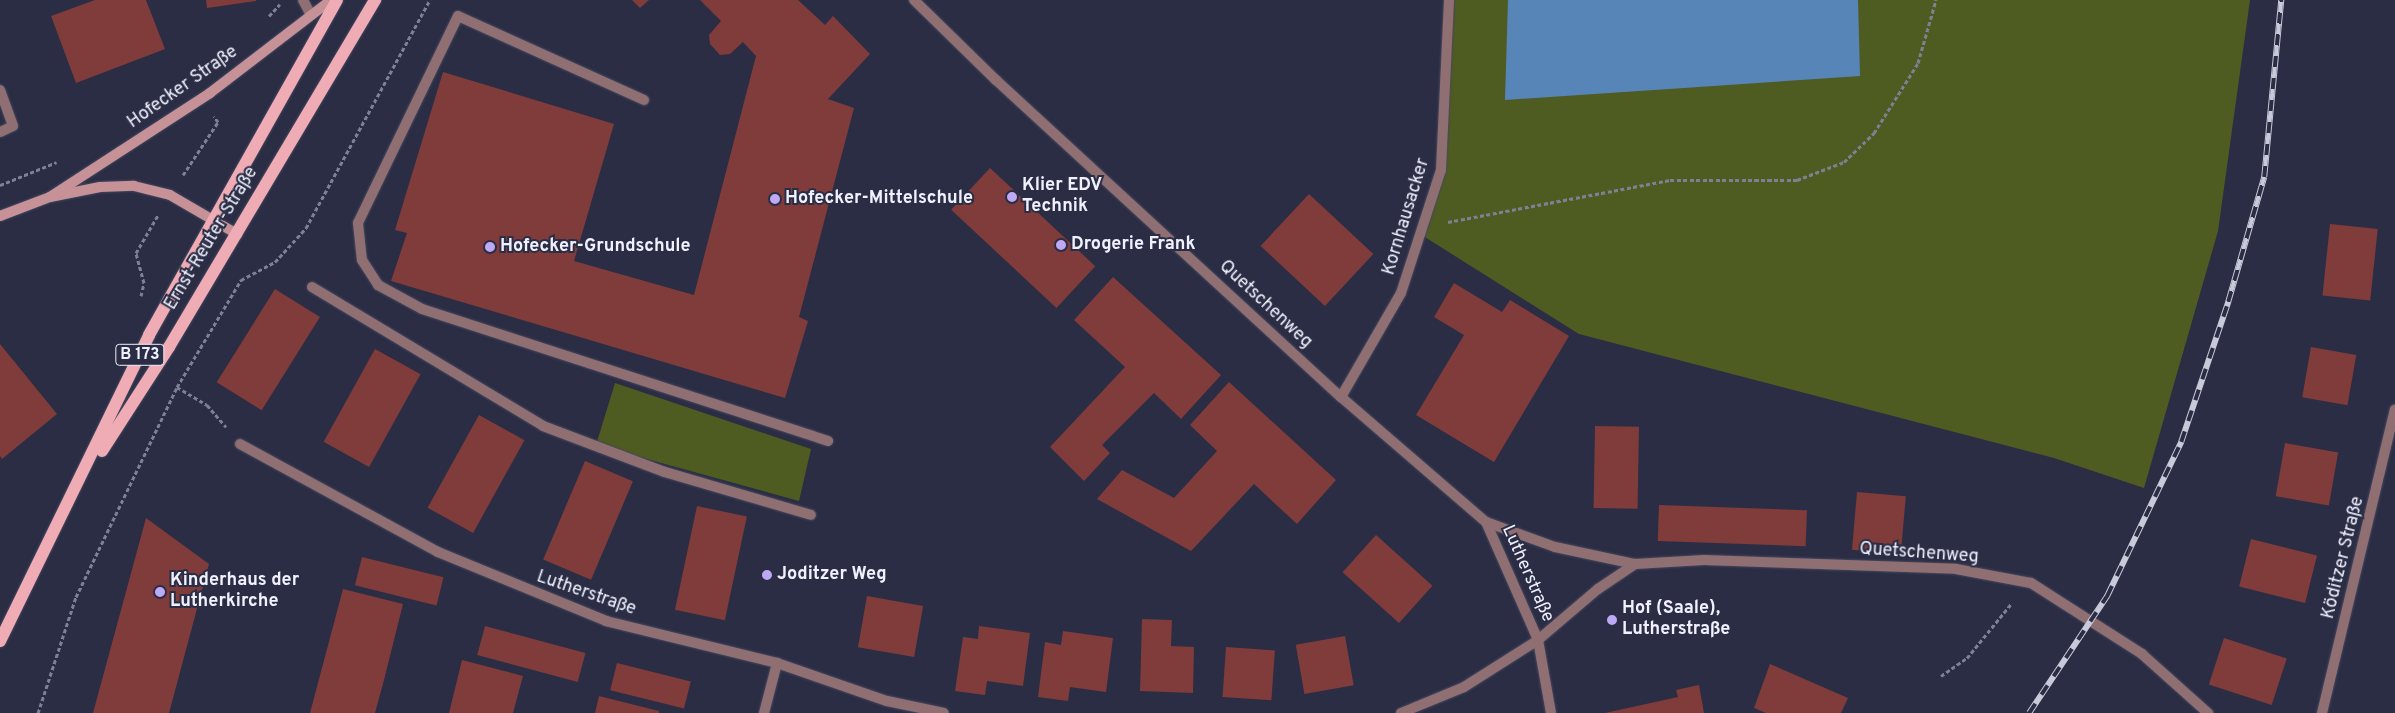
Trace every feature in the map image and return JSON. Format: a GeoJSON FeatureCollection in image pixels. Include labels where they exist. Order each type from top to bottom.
{"type":"FeatureCollection","features":[{"type":"Feature","properties":{"kind":"main road","name":"Hofecker Straße"},"geometry":{"type":"LineString","coordinates":[[50,197],[202,98],[331,0]]}},
{"type":"Feature","properties":{"kind":"main road","name":"Ernst-Reuter-Straße"},"geometry":{"type":"LineString","coordinates":[[0,641],[159,318],[337,0]]}},
{"type":"Feature","properties":{"kind":"main road","name":"Ernst-Reuter-Straße"},"geometry":{"type":"LineString","coordinates":[[74,493],[180,329],[375,0]]}},
{"type":"Feature","properties":{"kind":"main road","name":"Hofecker Straße"},"geometry":{"type":"LineString","coordinates":[[0,216],[50,197],[100,187],[134,186],[170,195],[237,234]]}},
{"type":"Feature","properties":{"kind":"street"},"geometry":{"type":"LineString","coordinates":[[303,0],[311,15]]}},
{"type":"Feature","properties":{"kind":"street","name":"Quetschenweg"},"geometry":{"type":"LineString","coordinates":[[914,0],[996,80],[1341,397],[1486,522],[1555,547],[1635,564]]}},
{"type":"Feature","properties":{"kind":"street","name":"Kornhausacker"},"geometry":{"type":"LineString","coordinates":[[1341,397],[1401,293],[1441,170],[1450,0]]}},
{"type":"Feature","properties":{"kind":"street"},"geometry":{"type":"LineString","coordinates":[[644,100],[458,16],[358,223],[362,260],[378,285],[422,309],[828,441]]}},
{"type":"Feature","properties":{"kind":"street"},"geometry":{"type":"LineString","coordinates":[[0,90],[13,126],[0,132]]}},
{"type":"Feature","properties":{"kind":"street"},"geometry":{"type":"LineString","coordinates":[[312,288],[543,426],[665,472],[811,515]]}},
{"type":"Feature","properties":{"kind":"street","name":"Köditzer Straße"},"geometry":{"type":"LineString","coordinates":[[2322,713],[2395,410]]}},
{"type":"Feature","properties":{"kind":"street","name":"Lutherstraße"},"geometry":{"type":"LineString","coordinates":[[240,444],[438,552],[504,582],[606,621],[777,663],[887,701],[944,713]]}},
{"type":"Feature","properties":{"kind":"street","name":"Lutherstraße"},"geometry":{"type":"LineString","coordinates":[[1486,522],[1538,640],[1551,713]]}},
{"type":"Feature","properties":{"kind":"street","name":"Quetschenweg"},"geometry":{"type":"LineString","coordinates":[[1704,560],[1956,569],[2031,583],[2142,654],[2208,713]]}},
{"type":"Feature","properties":{"kind":"street","name":"Lutherstraße"},"geometry":{"type":"LineString","coordinates":[[1401,713],[1464,687],[1538,640],[1598,588],[1635,564],[1704,560]]}},
{"type":"Feature","properties":{"kind":"street"},"geometry":{"type":"LineString","coordinates":[[764,713],[777,663]]}},
{"type":"Feature","properties":{"kind":"path"},"geometry":{"type":"LineString","coordinates":[[38,713],[76,597],[177,387],[241,280],[275,262],[306,228],[430,0]]}},
{"type":"Feature","properties":{"kind":"path"},"geometry":{"type":"LineString","coordinates":[[1423,227],[1670,180],[1797,180],[1844,162],[1874,132],[1918,63],[1936,0]]}},
{"type":"Feature","properties":{"kind":"path"},"geometry":{"type":"LineString","coordinates":[[159,318],[138,306],[144,282],[136,254],[170,195],[218,122],[202,98]]}},
{"type":"Feature","properties":{"kind":"path"},"geometry":{"type":"LineString","coordinates":[[180,329],[204,341]]}},
{"type":"Feature","properties":{"kind":"path"},"geometry":{"type":"LineString","coordinates":[[177,387],[207,405],[240,444]]}},
{"type":"Feature","properties":{"kind":"path"},"geometry":{"type":"LineString","coordinates":[[1941,676],[1966,658],[2031,583]]}},
{"type":"Feature","properties":{"kind":"green space"},"geometry":{"type":"Polygon","coordinates":[[[1449,0],[2250,0],[2218,231],[2144,488],[2054,458],[1579,334],[1420,234],[1441,170],[1449,0]]]}},
{"type":"Feature","properties":{"kind":"green space"},"geometry":{"type":"Polygon","coordinates":[[[615,383],[811,449],[799,501],[596,445],[615,383]]]}},
{"type":"Feature","properties":{"kind":"water"},"geometry":{"type":"Polygon","coordinates":[[[1508,0],[1858,0],[1860,76],[1505,100],[1508,0]]]}},
{"type":"Feature","properties":{"kind":"building"},"geometry":{"type":"Polygon","coordinates":[[[95,0],[146,0],[165,49],[76,83],[51,16],[95,0]]]}},
{"type":"Feature","properties":{"kind":"building"},"geometry":{"type":"Polygon","coordinates":[[[206,0],[256,0],[256,1],[207,8],[206,0]]]}},
{"type":"Feature","properties":{"kind":"building"},"geometry":{"type":"Polygon","coordinates":[[[632,0],[649,0],[640,8],[632,0]]]}},
{"type":"Feature","properties":{"kind":"building","name":"Hofecker-Grundschule"},"geometry":{"type":"Polygon","coordinates":[[[700,0],[798,0],[825,25],[833,16],[870,54],[828,99],[854,108],[799,317],[808,321],[785,398],[391,281],[407,233],[395,230],[443,72],[614,124],[574,261],[694,295],[756,56],[743,42],[730,54],[720,55],[710,44],[709,35],[721,21],[700,0]]]}},
{"type":"Feature","properties":{"kind":"building"},"geometry":{"type":"Polygon","coordinates":[[[990,168],[1095,266],[1056,308],[951,210],[990,168]]]}},
{"type":"Feature","properties":{"kind":"building"},"geometry":{"type":"Polygon","coordinates":[[[1309,194],[1373,254],[1325,306],[1261,246],[1309,194]]]}},
{"type":"Feature","properties":{"kind":"building"},"geometry":{"type":"Polygon","coordinates":[[[2330,224],[2378,229],[2370,301],[2322,296],[2330,224]]]}},
{"type":"Feature","properties":{"kind":"building"},"geometry":{"type":"Polygon","coordinates":[[[1113,277],[1221,375],[1181,419],[1154,393],[1102,445],[1110,453],[1084,481],[1050,447],[1125,367],[1074,320],[1113,277]]]}},
{"type":"Feature","properties":{"kind":"building"},"geometry":{"type":"Polygon","coordinates":[[[1454,283],[1502,312],[1510,300],[1569,336],[1494,462],[1416,415],[1464,335],[1434,317],[1454,283]]]}},
{"type":"Feature","properties":{"kind":"building"},"geometry":{"type":"Polygon","coordinates":[[[275,289],[320,317],[262,410],[217,382],[275,289]]]}},
{"type":"Feature","properties":{"kind":"building"},"geometry":{"type":"Polygon","coordinates":[[[0,344],[57,414],[2,459],[0,456],[0,344]]]}},
{"type":"Feature","properties":{"kind":"building"},"geometry":{"type":"Polygon","coordinates":[[[2311,347],[2356,355],[2347,405],[2302,397],[2311,347]]]}},
{"type":"Feature","properties":{"kind":"building"},"geometry":{"type":"Polygon","coordinates":[[[375,349],[420,374],[369,467],[324,442],[375,349]]]}},
{"type":"Feature","properties":{"kind":"building"},"geometry":{"type":"Polygon","coordinates":[[[1229,382],[1336,480],[1297,524],[1254,484],[1191,551],[1097,499],[1122,470],[1174,498],[1217,451],[1190,425],[1229,382]]]}},
{"type":"Feature","properties":{"kind":"building"},"geometry":{"type":"Polygon","coordinates":[[[479,415],[524,440],[473,533],[428,508],[479,415]]]}},
{"type":"Feature","properties":{"kind":"building"},"geometry":{"type":"Polygon","coordinates":[[[1595,426],[1639,427],[1638,509],[1594,508],[1595,426]]]}},
{"type":"Feature","properties":{"kind":"building"},"geometry":{"type":"Polygon","coordinates":[[[2285,443],[2338,452],[2329,506],[2276,496],[2285,443]]]}},
{"type":"Feature","properties":{"kind":"building"},"geometry":{"type":"Polygon","coordinates":[[[585,461],[633,481],[591,580],[543,559],[585,461]]]}},
{"type":"Feature","properties":{"kind":"building"},"geometry":{"type":"Polygon","coordinates":[[[1857,492],[1906,496],[1901,554],[1852,550],[1857,492]]]}},
{"type":"Feature","properties":{"kind":"building"},"geometry":{"type":"Polygon","coordinates":[[[1659,505],[1807,510],[1806,546],[1658,541],[1659,505]]]}},
{"type":"Feature","properties":{"kind":"building"},"geometry":{"type":"Polygon","coordinates":[[[697,506],[747,517],[725,620],[675,610],[697,506]]]}},
{"type":"Feature","properties":{"kind":"building"},"geometry":{"type":"Polygon","coordinates":[[[146,518],[209,564],[169,713],[93,713],[146,518]]]}},
{"type":"Feature","properties":{"kind":"building"},"geometry":{"type":"Polygon","coordinates":[[[1376,535],[1432,586],[1399,623],[1343,572],[1376,535]]]}},
{"type":"Feature","properties":{"kind":"building"},"geometry":{"type":"Polygon","coordinates":[[[2251,539],[2317,555],[2305,603],[2239,587],[2251,539]]]}},
{"type":"Feature","properties":{"kind":"building"},"geometry":{"type":"Polygon","coordinates":[[[362,557],[444,577],[436,605],[355,585],[362,557]]]}},
{"type":"Feature","properties":{"kind":"building"},"geometry":{"type":"Polygon","coordinates":[[[343,589],[403,604],[384,680],[375,713],[310,713],[343,589]]]}},
{"type":"Feature","properties":{"kind":"building"},"geometry":{"type":"Polygon","coordinates":[[[867,596],[923,606],[914,657],[858,647],[867,596]]]}},
{"type":"Feature","properties":{"kind":"building"},"geometry":{"type":"Polygon","coordinates":[[[1142,619],[1172,620],[1171,646],[1194,647],[1193,693],[1140,691],[1142,619]]]}},
{"type":"Feature","properties":{"kind":"building"},"geometry":{"type":"Polygon","coordinates":[[[485,626],[585,653],[578,682],[477,655],[485,626]]]}},
{"type":"Feature","properties":{"kind":"building"},"geometry":{"type":"Polygon","coordinates":[[[979,626],[1030,633],[1023,686],[987,681],[985,695],[955,691],[963,637],[978,639],[979,626]]]}},
{"type":"Feature","properties":{"kind":"building"},"geometry":{"type":"Polygon","coordinates":[[[1063,631],[1113,638],[1106,692],[1070,687],[1068,701],[1038,697],[1045,642],[1061,645],[1063,631]]]}},
{"type":"Feature","properties":{"kind":"building"},"geometry":{"type":"Polygon","coordinates":[[[1345,636],[1354,685],[1304,694],[1296,645],[1345,636]]]}},
{"type":"Feature","properties":{"kind":"building"},"geometry":{"type":"Polygon","coordinates":[[[2224,638],[2287,658],[2272,705],[2209,685],[2224,638]]]}},
{"type":"Feature","properties":{"kind":"building"},"geometry":{"type":"Polygon","coordinates":[[[1226,647],[1275,650],[1271,700],[1223,697],[1226,647]]]}},
{"type":"Feature","properties":{"kind":"building"},"geometry":{"type":"Polygon","coordinates":[[[462,660],[523,676],[513,713],[449,713],[462,660]]]}},
{"type":"Feature","properties":{"kind":"building"},"geometry":{"type":"Polygon","coordinates":[[[617,663],[691,681],[684,709],[610,690],[617,663]]]}},
{"type":"Feature","properties":{"kind":"building"},"geometry":{"type":"Polygon","coordinates":[[[1770,664],[1848,698],[1841,713],[1766,713],[1754,708],[1770,664]]]}},
{"type":"Feature","properties":{"kind":"building"},"geometry":{"type":"Polygon","coordinates":[[[1699,685],[1704,713],[1605,713],[1678,697],[1676,690],[1699,685]]]}},
{"type":"Feature","properties":{"kind":"building"},"geometry":{"type":"Polygon","coordinates":[[[599,696],[659,711],[659,713],[595,713],[599,696]]]}},
{"type":"Feature","properties":{"kind":"railway"},"geometry":{"type":"LineString","coordinates":[[2029,713],[2107,596],[2181,442],[2228,302],[2264,177],[2281,0]]}},
{"type":"Feature","properties":{"kind":"place","name":"Klier EDV Technik"},"geometry":{"type":"Point","coordinates":[1012,197]}},
{"type":"Feature","properties":{"kind":"place","name":"Hofecker-Mittelschule"},"geometry":{"type":"Point","coordinates":[775,199]}},
{"type":"Feature","properties":{"kind":"place","name":"Drogerie Frank"},"geometry":{"type":"Point","coordinates":[1061,245]}},
{"type":"Feature","properties":{"kind":"place","name":"Hofecker-Grundschule"},"geometry":{"type":"Point","coordinates":[490,247]}},
{"type":"Feature","properties":{"kind":"place","name":"Joditzer Weg"},"geometry":{"type":"Point","coordinates":[767,575]}},
{"type":"Feature","properties":{"kind":"place","name":"Kinderhaus der Lutherkirche"},"geometry":{"type":"Point","coordinates":[160,592]}},
{"type":"Feature","properties":{"kind":"place","name":"Hof (Saale), Lutherstraße"},"geometry":{"type":"Point","coordinates":[1612,620]}}]}
